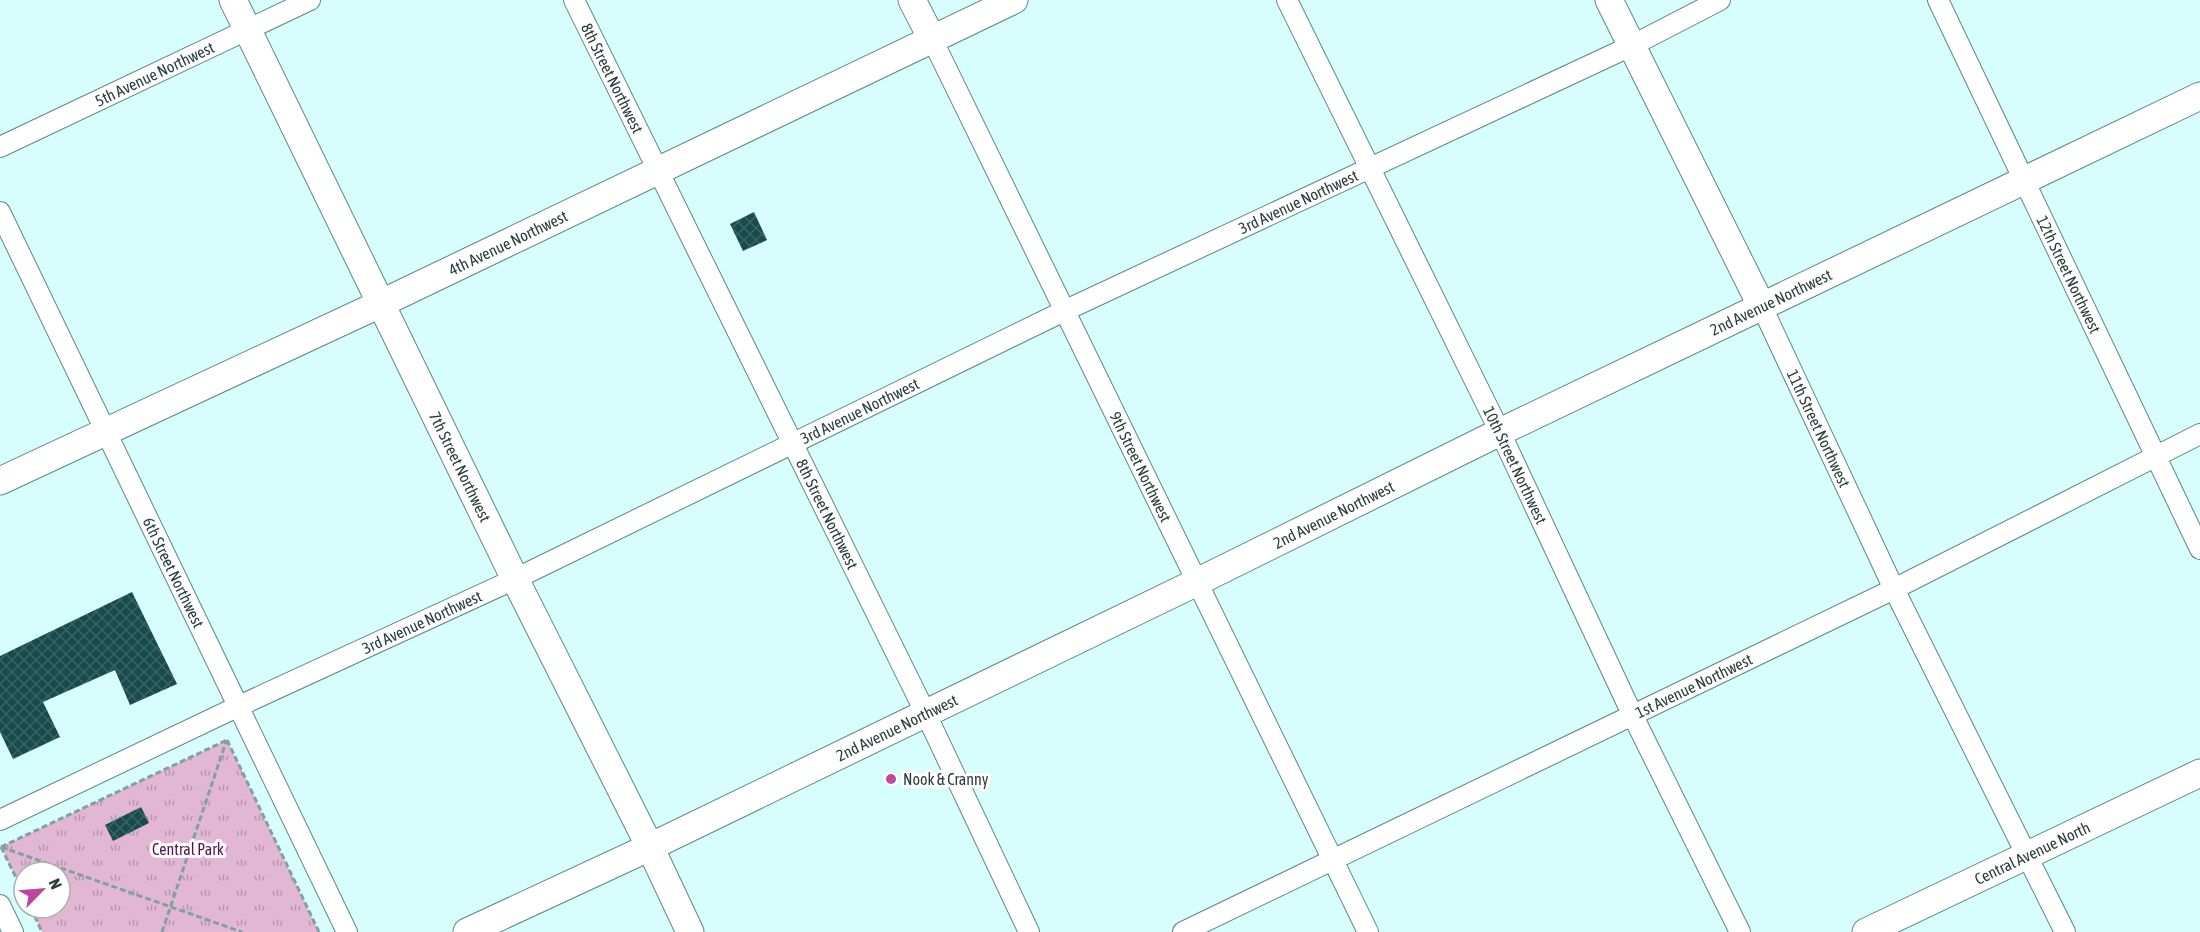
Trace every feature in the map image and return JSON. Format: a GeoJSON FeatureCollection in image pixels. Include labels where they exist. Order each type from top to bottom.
{"type":"FeatureCollection","features":[{"type":"Feature","properties":{"kind":"street","name":"7th Street Northwest"},"geometry":{"type":"LineString","coordinates":[[233,0],[690,932]]}},
{"type":"Feature","properties":{"kind":"street","name":"5th Avenue Northwest"},"geometry":{"type":"LineString","coordinates":[[0,147],[310,0]]}},
{"type":"Feature","properties":{"kind":"street","name":"8th Street Northwest"},"geometry":{"type":"LineString","coordinates":[[574,0],[926,714],[1029,932]]}},
{"type":"Feature","properties":{"kind":"street","name":"9th Street Northwest"},"geometry":{"type":"LineString","coordinates":[[912,0],[1368,932]]}},
{"type":"Feature","properties":{"kind":"street","name":"4th Avenue Northwest"},"geometry":{"type":"LineString","coordinates":[[0,481],[382,303],[1014,0]]}},
{"type":"Feature","properties":{"kind":"street","name":"10th Street Northwest"},"geometry":{"type":"LineString","coordinates":[[1287,0],[1500,432],[1633,716],[1740,932]]}},
{"type":"Feature","properties":{"kind":"street","name":"11th Street Northwest"},"geometry":{"type":"LineString","coordinates":[[1609,0],[1762,307],[1894,589],[2065,932]]}},
{"type":"Feature","properties":{"kind":"street","name":"3rd Avenue Northwest"},"geometry":{"type":"LineString","coordinates":[[0,820],[239,706],[515,579],[1064,311],[1631,46],[1720,0]]}},
{"type":"Feature","properties":{"kind":"street","name":"12th Street Northwest"},"geometry":{"type":"LineString","coordinates":[[1938,0],[2200,549]]}},
{"type":"Feature","properties":{"kind":"street","name":"2nd Avenue Northwest"},"geometry":{"type":"LineString","coordinates":[[467,932],[650,848],[1500,432],[2200,96]]}},
{"type":"Feature","properties":{"kind":"street","name":"6th Street Northwest"},"geometry":{"type":"LineString","coordinates":[[0,212],[347,932]]}},
{"type":"Feature","properties":{"kind":"street","name":"1st Avenue Northwest"},"geometry":{"type":"LineString","coordinates":[[1184,932],[1894,589],[2200,434]]}},
{"type":"Feature","properties":{"kind":"street","name":"Central Avenue North"},"geometry":{"type":"LineString","coordinates":[[1866,932],[2200,773]]}},
{"type":"Feature","properties":{"kind":"street"},"geometry":{"type":"LineString","coordinates":[[0,905],[13,932]]}},
{"type":"Feature","properties":{"kind":"path"},"geometry":{"type":"LineString","coordinates":[[1,847],[227,740]]}},
{"type":"Feature","properties":{"kind":"path"},"geometry":{"type":"LineString","coordinates":[[162,932],[227,740]]}},
{"type":"Feature","properties":{"kind":"path"},"geometry":{"type":"LineString","coordinates":[[227,740],[319,932]]}},
{"type":"Feature","properties":{"kind":"path"},"geometry":{"type":"LineString","coordinates":[[1,847],[12,869]]}},
{"type":"Feature","properties":{"kind":"path"},"geometry":{"type":"LineString","coordinates":[[1,847],[242,932]]}},
{"type":"Feature","properties":{"kind":"green space","name":"Central Park"},"geometry":{"type":"Polygon","coordinates":[[[227,740],[319,932],[42,932],[36,920],[72,920],[72,860],[12,860],[12,869],[1,847],[227,740]]]}},
{"type":"Feature","properties":{"kind":"building"},"geometry":{"type":"Polygon","coordinates":[[[754,212],[767,240],[743,251],[730,224],[754,212]]]}},
{"type":"Feature","properties":{"kind":"building"},"geometry":{"type":"Polygon","coordinates":[[[132,592],[177,684],[130,705],[115,670],[43,702],[60,737],[13,759],[0,732],[0,656],[132,592]]]}},
{"type":"Feature","properties":{"kind":"building"},"geometry":{"type":"Polygon","coordinates":[[[141,807],[149,823],[113,841],[105,825],[141,807]]]}},
{"type":"Feature","properties":{"kind":"place","name":"Nook & Cranny"},"geometry":{"type":"Point","coordinates":[891,779]}}]}
